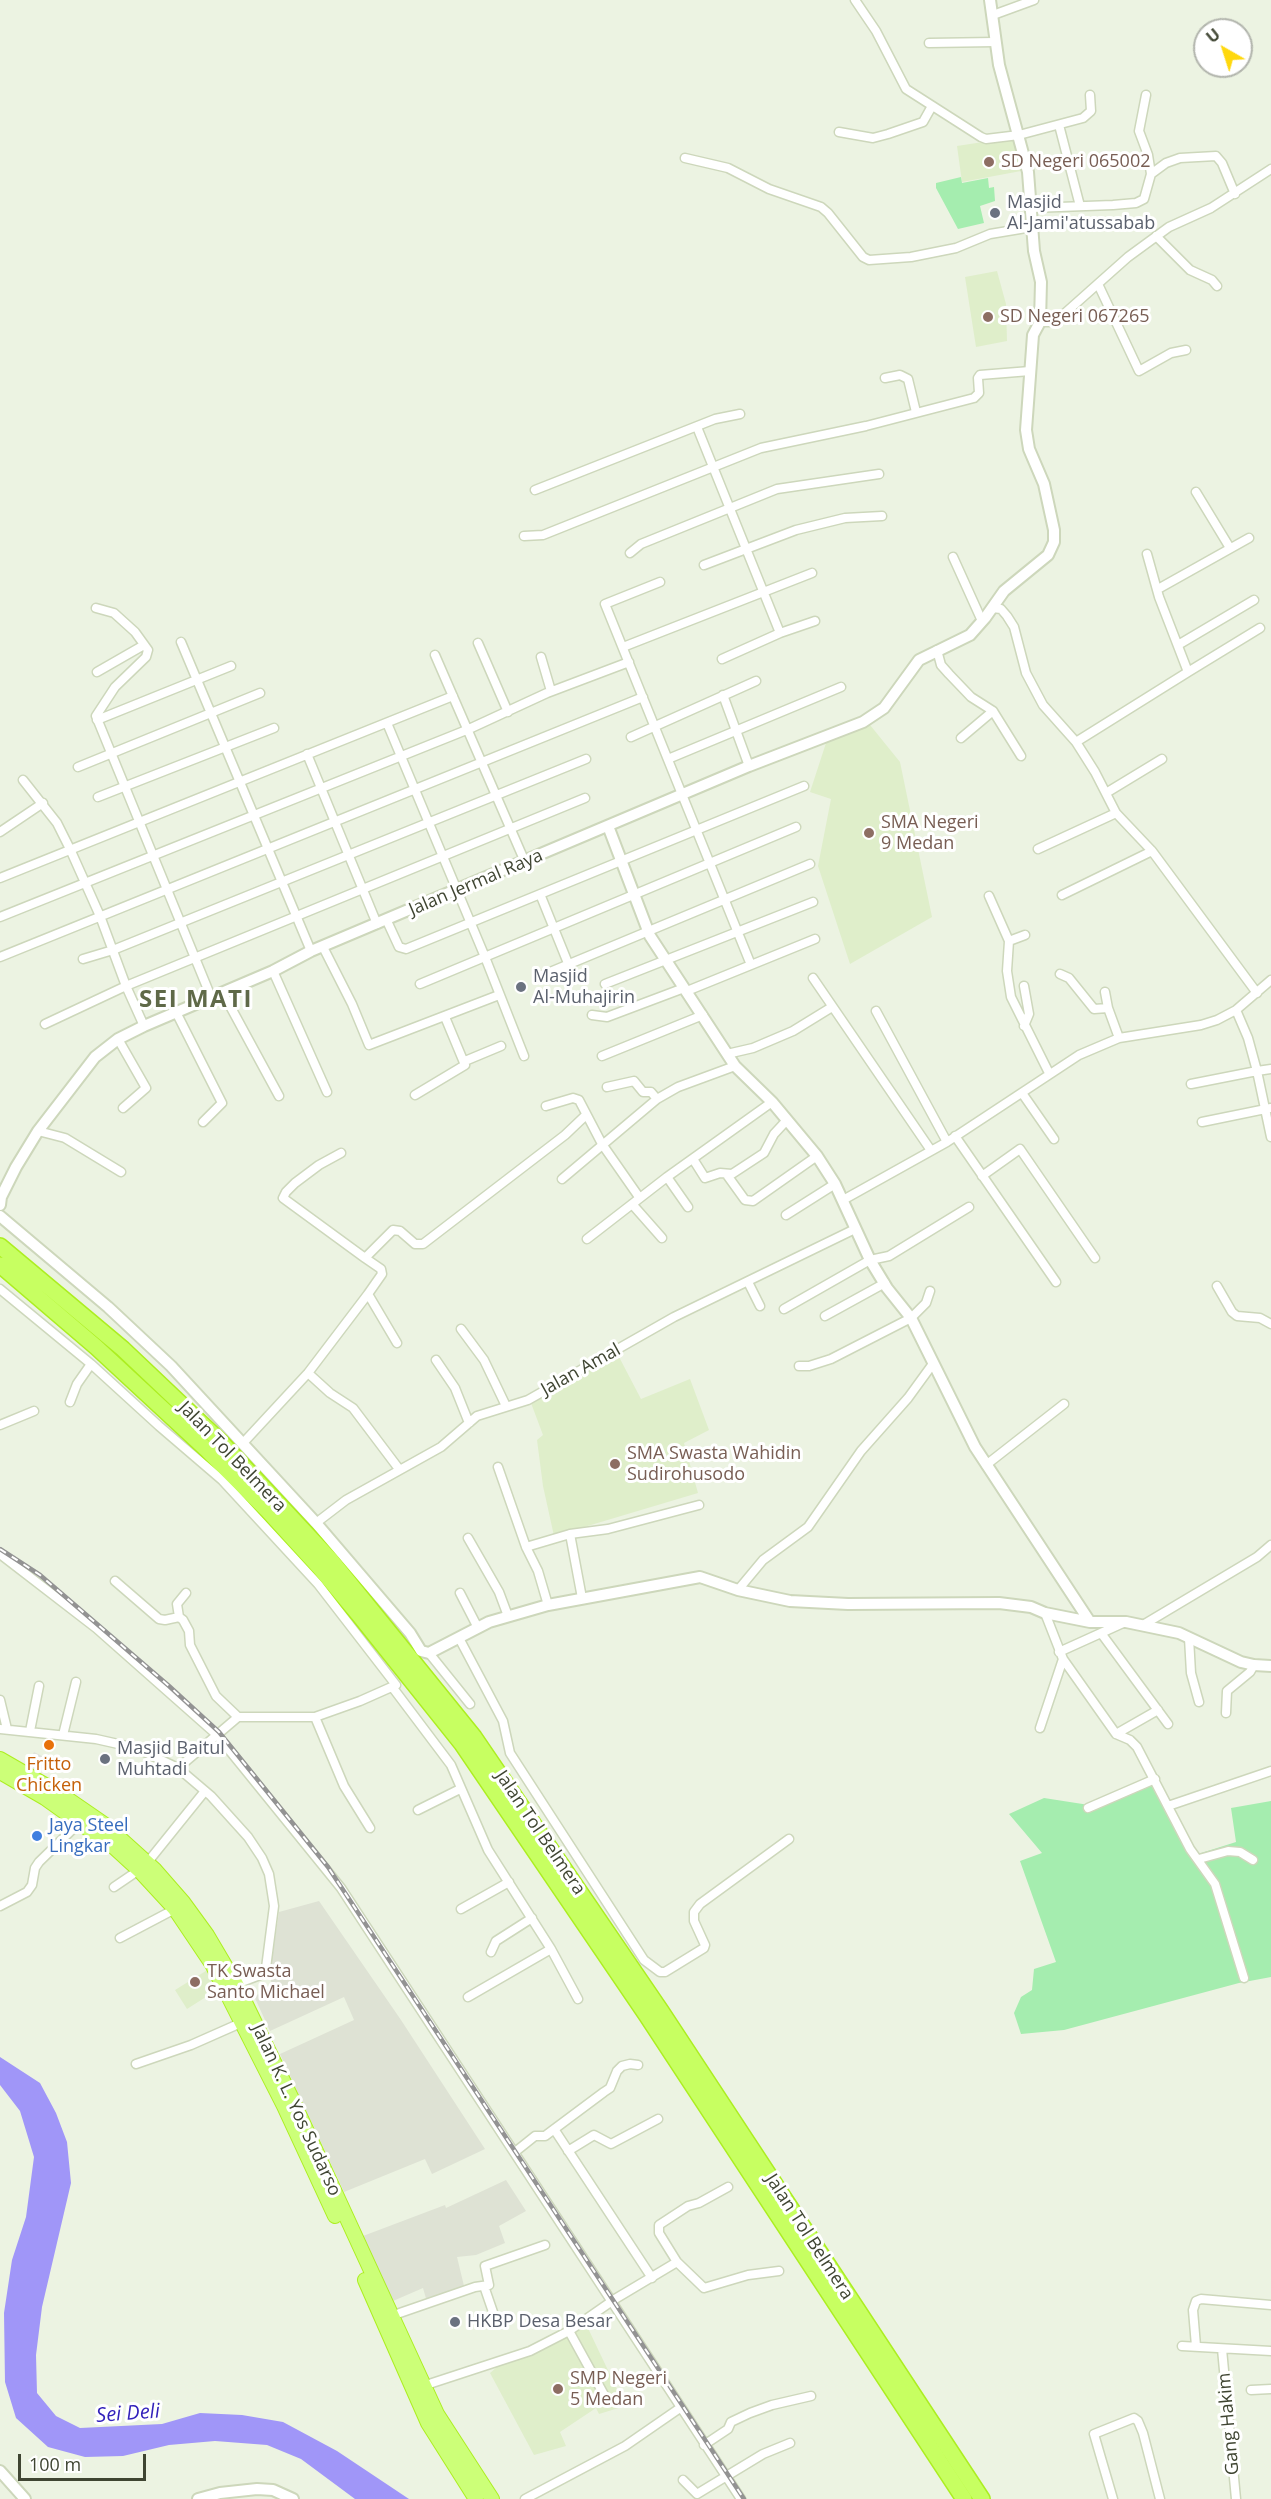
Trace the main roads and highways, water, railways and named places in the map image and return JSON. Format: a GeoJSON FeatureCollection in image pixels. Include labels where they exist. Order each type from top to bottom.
{"type":"FeatureCollection","features":[{"type":"Feature","properties":{"kind":"highway","name":"Jalan Tol Belmera"},"geometry":{"type":"LineString","coordinates":[[0,1246],[123,1349],[220,1441],[330,1559],[467,1728],[661,2011],[982,2499]]}},
{"type":"Feature","properties":{"kind":"highway","name":"Jalan Tol Belmera"},"geometry":{"type":"LineString","coordinates":[[0,1265],[96,1347],[206,1449],[267,1511],[352,1607],[462,1744],[647,2016],[964,2499]]}},
{"type":"Feature","properties":{"kind":"highway","name":"Jalan K. L. Yos Sudarso"},"geometry":{"type":"LineString","coordinates":[[0,1759],[83,1817]]}},
{"type":"Feature","properties":{"kind":"highway","name":"Jalan K. L. Yos Sudarso"},"geometry":{"type":"LineString","coordinates":[[0,1772],[45,1798],[83,1817],[104,1824],[143,1866],[183,1902],[207,1935],[236,1984],[293,2101],[437,2414],[492,2499]]}},
{"type":"Feature","properties":{"kind":"highway","name":"Jalan K. L. Yos Sudarso"},"geometry":{"type":"LineString","coordinates":[[143,1866],[212,1964],[243,2022],[346,2238],[424,2415],[460,2477],[476,2499]]}},
{"type":"Feature","properties":{"kind":"railway"},"geometry":{"type":"LineString","coordinates":[[0,1549],[40,1575],[219,1732],[328,1867],[744,2499]]}},
{"type":"Feature","properties":{"kind":"place","name":"SD Negeri 065002"},"geometry":{"type":"Point","coordinates":[989,162]}},
{"type":"Feature","properties":{"kind":"place","name":"Masjid Al-Jami'atussabab"},"geometry":{"type":"Point","coordinates":[995,213]}},
{"type":"Feature","properties":{"kind":"place","name":"SD Negeri 067265"},"geometry":{"type":"Point","coordinates":[988,317]}},
{"type":"Feature","properties":{"kind":"place","name":"SMA Negeri 9 Medan"},"geometry":{"type":"Point","coordinates":[869,833]}},
{"type":"Feature","properties":{"kind":"place","name":"Masjid Al-Muhajirin"},"geometry":{"type":"Point","coordinates":[521,987]}},
{"type":"Feature","properties":{"kind":"place","name":"SMA Swasta Wahidin Sudirohusodo"},"geometry":{"type":"Point","coordinates":[615,1464]}},
{"type":"Feature","properties":{"kind":"place","name":"Fritto Chicken"},"geometry":{"type":"Point","coordinates":[49,1745]}},
{"type":"Feature","properties":{"kind":"place","name":"Masjid Baitul Muhtadi"},"geometry":{"type":"Point","coordinates":[105,1759]}},
{"type":"Feature","properties":{"kind":"place","name":"Jaya Steel Lingkar"},"geometry":{"type":"Point","coordinates":[37,1836]}},
{"type":"Feature","properties":{"kind":"place","name":"TK Swasta Santo Michael"},"geometry":{"type":"Point","coordinates":[195,1982]}},
{"type":"Feature","properties":{"kind":"place","name":"HKBP Desa Besar"},"geometry":{"type":"Point","coordinates":[455,2322]}},
{"type":"Feature","properties":{"kind":"place","name":"SMP Negeri 5 Medan"},"geometry":{"type":"Point","coordinates":[558,2389]}},
{"type":"Feature","properties":{"kind":"district","name":"SEI MATI"},"geometry":{"type":"Point","coordinates":[196,1000]}},
{"type":"Feature","properties":{"kind":"water label","name":"Sei Deli"},"geometry":{"type":"Point","coordinates":[128,2414]}}]}
